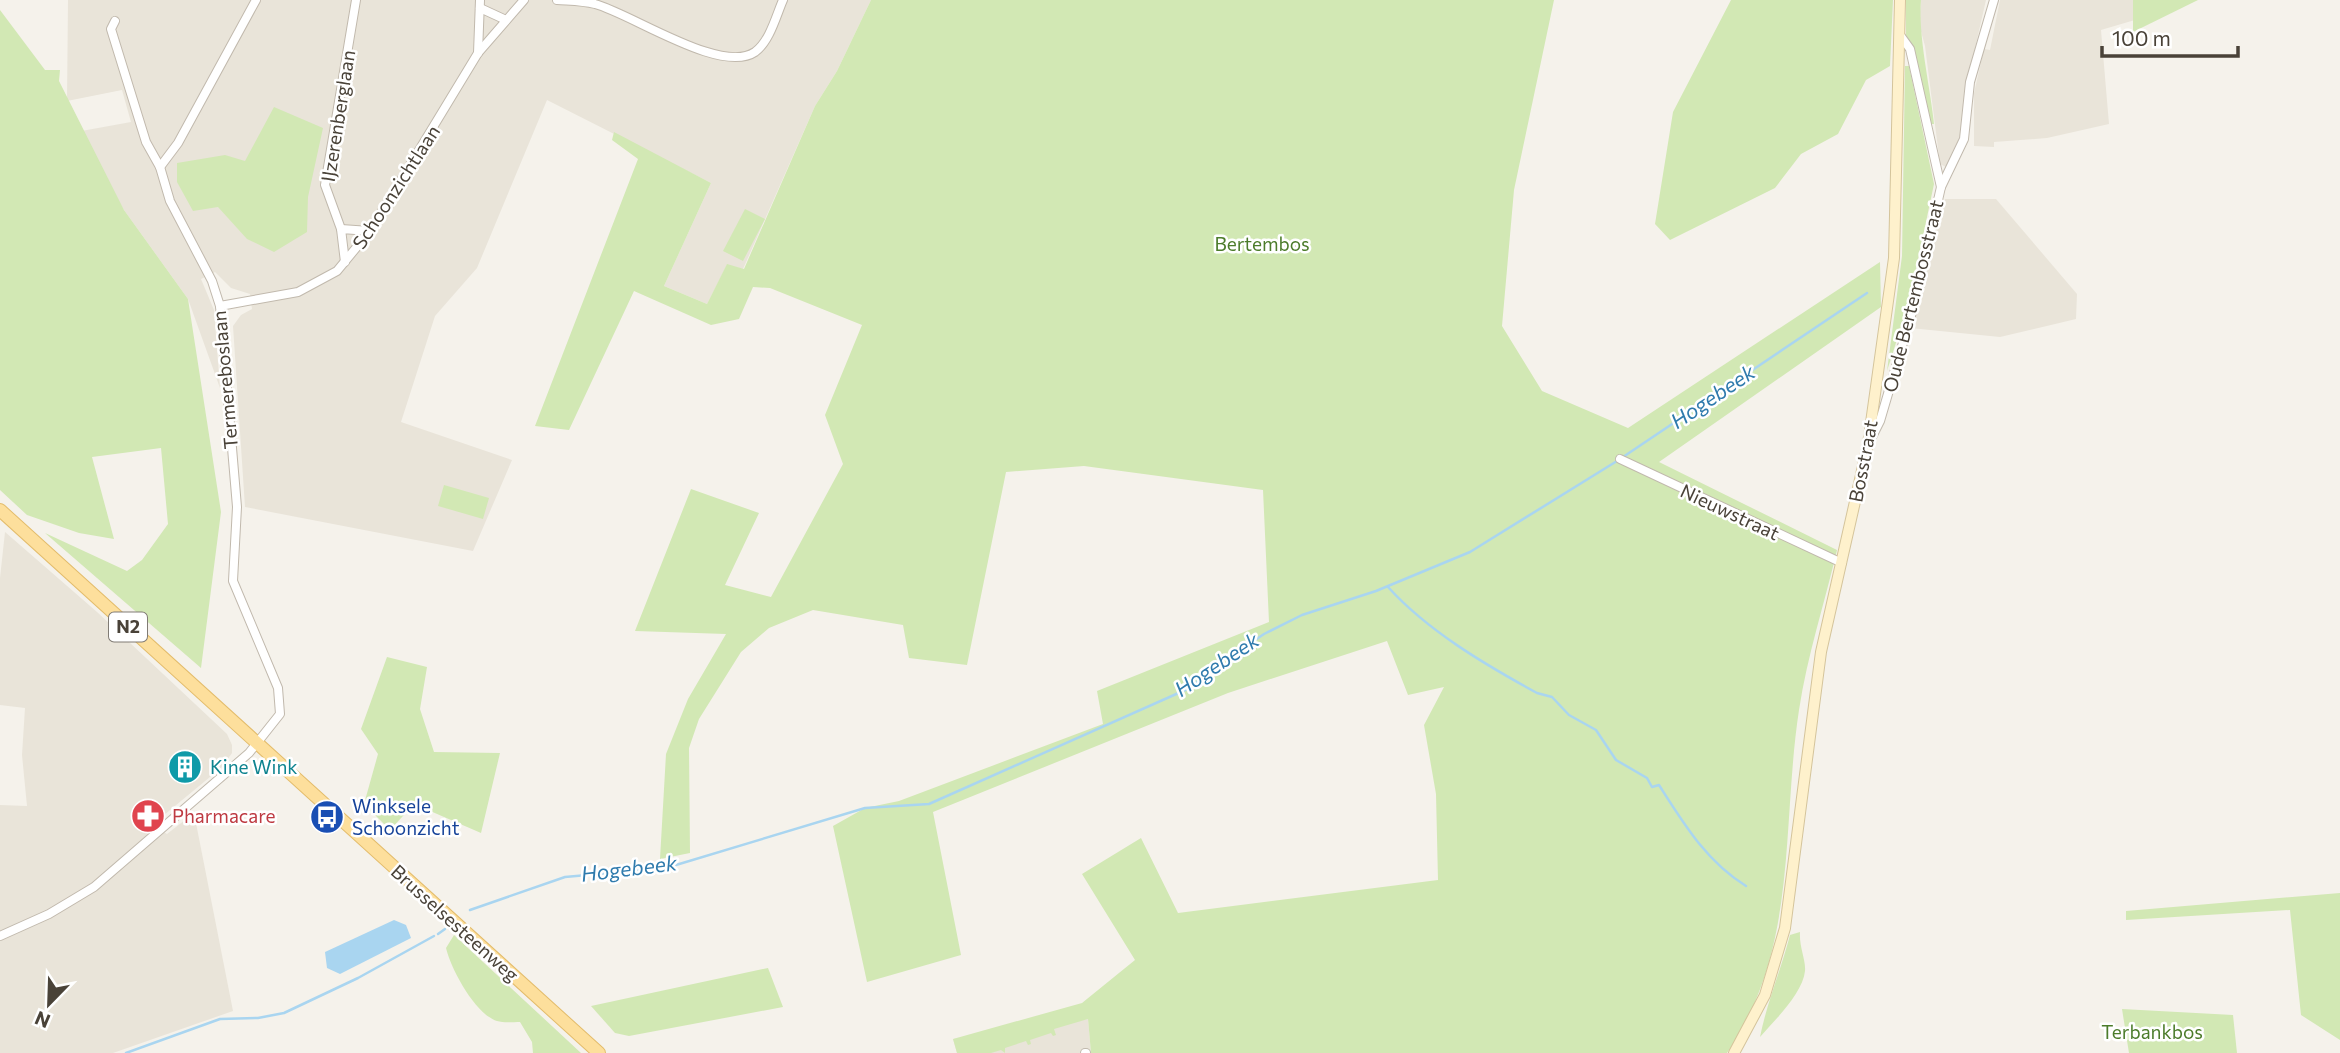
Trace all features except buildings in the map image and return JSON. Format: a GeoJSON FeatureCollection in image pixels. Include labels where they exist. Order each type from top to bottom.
{"type":"FeatureCollection","features":[{"type":"Feature","properties":{"kind":"main road","name":"Brusselsesteenweg"},"geometry":{"type":"LineString","coordinates":[[0,510],[599,1053]]}},
{"type":"Feature","properties":{"kind":"street"},"geometry":{"type":"LineString","coordinates":[[160,167],[178,143],[256,0]]}},
{"type":"Feature","properties":{"kind":"street","name":"IJzerenberglaan"},"geometry":{"type":"LineString","coordinates":[[345,263],[341,229],[325,185],[356,0]]}},
{"type":"Feature","properties":{"kind":"street","name":"Schoonzichtlaan"},"geometry":{"type":"LineString","coordinates":[[220,306],[298,292],[323,281],[345,263],[370,231],[478,53],[524,0]]}},
{"type":"Feature","properties":{"kind":"street"},"geometry":{"type":"LineString","coordinates":[[557,0],[595,4],[712,54],[740,57],[753,54],[761,47],[783,0]]}},
{"type":"Feature","properties":{"kind":"street","name":"Bosstraat"},"geometry":{"type":"LineString","coordinates":[[1734,1053],[1765,995],[1786,917],[1821,652],[1868,444],[1894,258],[1900,0]]}},
{"type":"Feature","properties":{"kind":"street","name":"Oude Bertembosstraat"},"geometry":{"type":"LineString","coordinates":[[1868,444],[1880,421],[1911,315],[1941,187],[1964,139],[1970,82],[1994,0]]}},
{"type":"Feature","properties":{"kind":"street"},"geometry":{"type":"LineString","coordinates":[[478,53],[480,4],[506,20]]}},
{"type":"Feature","properties":{"kind":"street","name":"Termereboslaan"},"geometry":{"type":"LineString","coordinates":[[0,936],[49,914],[94,887],[196,801],[257,744],[278,719],[281,699],[233,581],[231,563],[237,507],[220,306],[212,281],[170,201],[160,167],[146,142],[111,29],[115,21]]}},
{"type":"Feature","properties":{"kind":"street","name":"Oude Bertembosstraat"},"geometry":{"type":"LineString","coordinates":[[1900,34],[1910,49],[1941,187]]}},
{"type":"Feature","properties":{"kind":"street"},"geometry":{"type":"LineString","coordinates":[[341,229],[370,231]]}},
{"type":"Feature","properties":{"kind":"street","name":"Nieuwstraat"},"geometry":{"type":"LineString","coordinates":[[1620,460],[1842,563]]}},
{"type":"Feature","properties":{"kind":"shaded area"},"geometry":{"type":"Polygon","coordinates":[[[68,0],[871,0],[837,71],[815,106],[743,269],[727,265],[707,304],[664,286],[711,183],[547,100],[477,268],[435,316],[401,422],[512,460],[473,551],[245,507],[233,326],[241,315],[252,309],[250,294],[231,288],[215,272],[201,279],[214,310],[220,388],[188,299],[124,210],[76,132],[131,122],[122,90],[67,101],[68,0]]]}},
{"type":"Feature","properties":{"kind":"shaded area"},"geometry":{"type":"Polygon","coordinates":[[[1921,0],[1986,0],[1968,79],[1963,127],[1948,168],[1940,164],[1925,46],[1919,24],[1921,0]]]}},
{"type":"Feature","properties":{"kind":"shaded area"},"geometry":{"type":"Polygon","coordinates":[[[2000,0],[2141,0],[2145,17],[2101,30],[2109,124],[2047,138],[1994,142],[1994,147],[1974,146],[1974,93],[1984,49],[1990,50],[2000,0]]]}},
{"type":"Feature","properties":{"kind":"shaded area"},"geometry":{"type":"Polygon","coordinates":[[[1945,199],[1996,199],[2077,294],[2076,319],[2000,337],[1910,328],[1945,199]]]}},
{"type":"Feature","properties":{"kind":"shaded area"},"geometry":{"type":"Polygon","coordinates":[[[5,532],[97,612],[227,734],[232,745],[232,753],[222,767],[152,825],[167,834],[194,813],[233,1011],[113,1053],[0,1053],[0,805],[27,806],[22,755],[25,708],[0,705],[0,578],[5,532]]]}},
{"type":"Feature","properties":{"kind":"shaded area"},"geometry":{"type":"Polygon","coordinates":[[[1088,1019],[1091,1053],[957,1053],[953,1039],[1088,1019]]]}},
{"type":"Feature","properties":{"kind":"green space","name":"Bertembos"},"geometry":{"type":"Polygon","coordinates":[[[871,0],[1554,0],[1514,190],[1502,326],[1542,391],[1628,428],[1880,262],[1881,307],[1659,462],[1837,550],[1802,690],[1777,929],[1766,972],[1750,1013],[1727,1053],[1091,1053],[1088,1019],[1054,1029],[1056,1035],[1051,1033],[1030,1040],[1031,1044],[1028,1045],[1026,1041],[1005,1048],[1005,1053],[1001,1050],[991,1053],[957,1053],[953,1039],[1082,1003],[1135,960],[1082,874],[1141,838],[1178,913],[1438,880],[1436,794],[1424,725],[1444,687],[1408,695],[1387,641],[1228,693],[933,812],[961,955],[867,982],[833,826],[865,808],[899,801],[1103,724],[1097,691],[1269,622],[1263,490],[1084,466],[1006,472],[967,665],[909,658],[903,625],[813,610],[769,628],[741,652],[699,719],[689,748],[690,853],[660,859],[666,754],[688,699],[726,634],[635,631],[691,489],[759,513],[725,585],[771,597],[843,464],[825,415],[862,325],[770,288],[753,287],[739,319],[711,325],[634,291],[569,430],[535,426],[638,159],[612,140],[614,132],[711,183],[664,286],[707,304],[727,264],[744,269],[815,106],[837,71],[871,0]]]}},
{"type":"Feature","properties":{"kind":"green space"},"geometry":{"type":"Polygon","coordinates":[[[1731,0],[1893,0],[1890,66],[1866,80],[1838,134],[1801,154],[1775,188],[1670,240],[1655,224],[1673,112],[1731,0]]]}},
{"type":"Feature","properties":{"kind":"green space"},"geometry":{"type":"Polygon","coordinates":[[[1906,0],[1921,0],[1923,45],[1934,124],[1930,124],[1911,43],[1906,35],[1906,0]]]}},
{"type":"Feature","properties":{"kind":"green space"},"geometry":{"type":"Polygon","coordinates":[[[2133,0],[2198,0],[2133,32],[2133,0]]]}},
{"type":"Feature","properties":{"kind":"green space"},"geometry":{"type":"Polygon","coordinates":[[[0,10],[45,70],[60,70],[59,81],[124,210],[188,299],[221,512],[201,668],[45,533],[127,571],[142,560],[168,524],[161,448],[92,457],[114,539],[79,533],[27,515],[0,490],[0,10]]]}},
{"type":"Feature","properties":{"kind":"green space"},"geometry":{"type":"Polygon","coordinates":[[[1905,66],[1909,66],[1934,184],[1909,302],[1887,371],[1902,256],[1905,66]]]}},
{"type":"Feature","properties":{"kind":"green space"},"geometry":{"type":"Polygon","coordinates":[[[274,107],[323,128],[308,197],[307,232],[274,252],[247,239],[218,207],[193,211],[177,182],[177,163],[225,155],[245,161],[274,107]]]}},
{"type":"Feature","properties":{"kind":"green space"},"geometry":{"type":"Polygon","coordinates":[[[745,209],[765,219],[743,261],[723,251],[745,209]]]}},
{"type":"Feature","properties":{"kind":"green space"},"geometry":{"type":"Polygon","coordinates":[[[444,485],[489,498],[483,519],[438,506],[444,485]]]}},
{"type":"Feature","properties":{"kind":"green space"},"geometry":{"type":"Polygon","coordinates":[[[387,657],[427,667],[420,709],[434,752],[500,753],[481,833],[414,804],[390,830],[364,804],[378,754],[361,729],[387,657]]]}},
{"type":"Feature","properties":{"kind":"green space"},"geometry":{"type":"Polygon","coordinates":[[[2340,893],[2340,1040],[2301,1015],[2290,910],[2126,920],[2126,911],[2340,893]]]}},
{"type":"Feature","properties":{"kind":"green space"},"geometry":{"type":"Polygon","coordinates":[[[1800,932],[1805,967],[1803,979],[1787,1006],[1760,1037],[1790,935],[1800,932]]]}},
{"type":"Feature","properties":{"kind":"green space"},"geometry":{"type":"Polygon","coordinates":[[[454,935],[581,1053],[533,1053],[532,1042],[520,1022],[497,1021],[480,1010],[465,990],[449,957],[446,948],[454,935]]]}},
{"type":"Feature","properties":{"kind":"green space"},"geometry":{"type":"Polygon","coordinates":[[[768,968],[783,1007],[629,1036],[615,1033],[591,1006],[768,968]]]}},
{"type":"Feature","properties":{"kind":"green space","name":"Terbankbos"},"geometry":{"type":"Polygon","coordinates":[[[2122,1009],[2233,1015],[2237,1053],[2129,1053],[2122,1009]]]}},
{"type":"Feature","properties":{"kind":"water"},"geometry":{"type":"Polygon","coordinates":[[[394,920],[406,925],[411,938],[340,974],[327,968],[325,952],[394,920]]]}},
{"type":"Feature","properties":{"kind":"waterway","name":"Hogebeek"},"geometry":{"type":"LineString","coordinates":[[1623,457],[1867,293]]}},
{"type":"Feature","properties":{"kind":"waterway","name":"Hogebeek"},"geometry":{"type":"LineString","coordinates":[[470,910],[565,877],[666,868],[865,808],[929,804],[1192,687],[1218,660],[1302,615],[1376,591],[1470,552],[1617,461]]}},
{"type":"Feature","properties":{"kind":"waterway"},"geometry":{"type":"LineString","coordinates":[[1388,587],[1421,618],[1458,646],[1537,693],[1552,697],[1569,715],[1596,730],[1616,760],[1647,778],[1652,787],[1659,785],[1707,853],[1746,886]]}},
{"type":"Feature","properties":{"kind":"waterway","name":"Hogebeek"},"geometry":{"type":"LineString","coordinates":[[438,934],[445,929]]}},
{"type":"Feature","properties":{"kind":"waterway","name":"Hogebeek"},"geometry":{"type":"LineString","coordinates":[[126,1053],[220,1019],[258,1018],[284,1013],[358,978],[434,936]]}},
{"type":"Feature","properties":{"kind":"place","name":"Kine Wink"},"geometry":{"type":"Point","coordinates":[185,767]}},
{"type":"Feature","properties":{"kind":"place","name":"Pharmacare"},"geometry":{"type":"Point","coordinates":[148,816]}},
{"type":"Feature","properties":{"kind":"place","name":"Winksele Schoonzicht"},"geometry":{"type":"Point","coordinates":[327,817]}}]}
